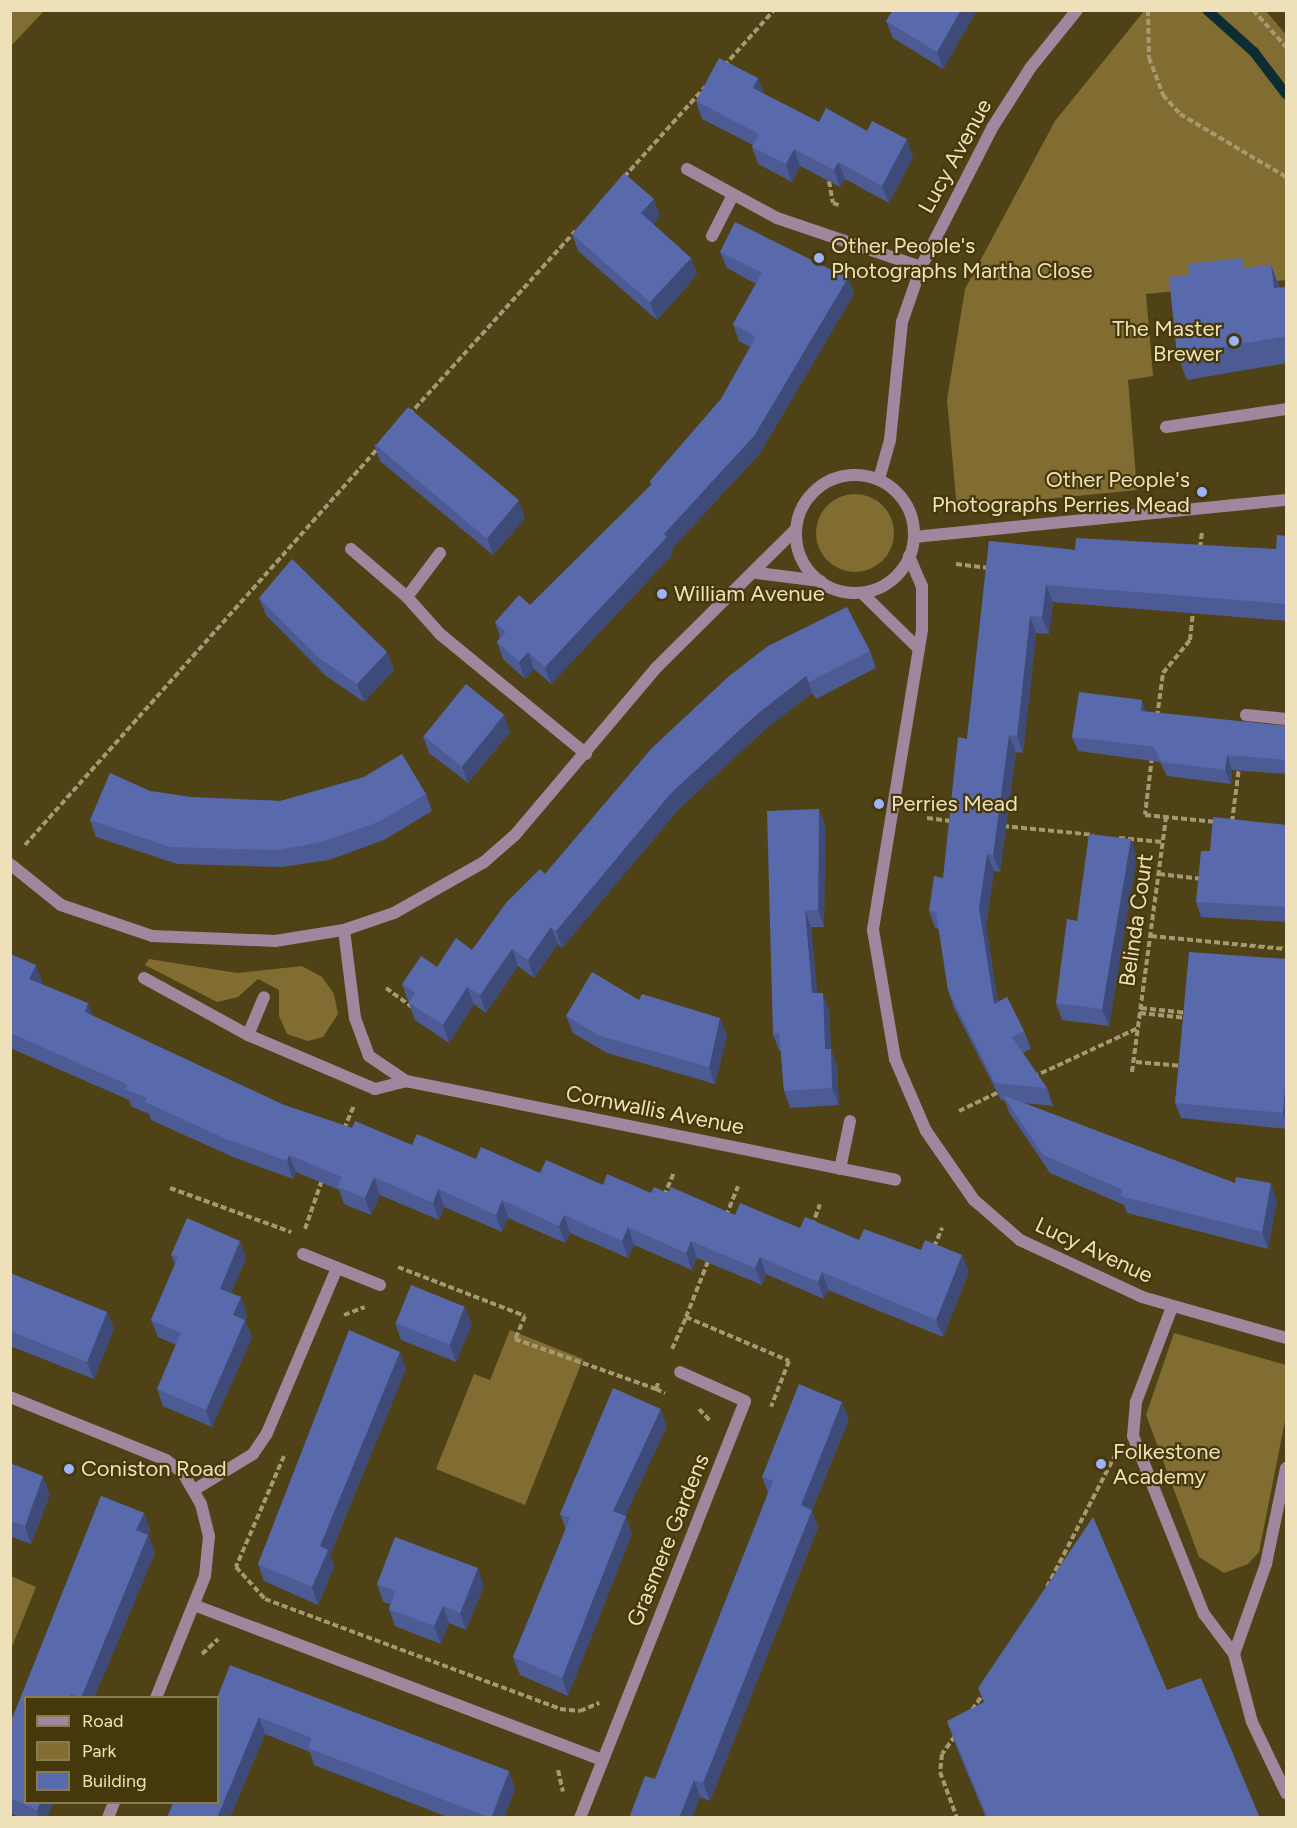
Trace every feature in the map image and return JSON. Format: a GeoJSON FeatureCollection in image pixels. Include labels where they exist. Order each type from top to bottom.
{"type":"FeatureCollection","features":[{"type":"Feature","properties":{"kind":"street","name":"Lucy Avenue"},"geometry":{"type":"LineString","coordinates":[[879,479],[890,440],[902,322],[921,267],[992,128],[1031,67],[1077,10]]}},
{"type":"Feature","properties":{"kind":"street"},"geometry":{"type":"LineString","coordinates":[[687,169],[732,197],[829,238],[921,267]]}},
{"type":"Feature","properties":{"kind":"street"},"geometry":{"type":"LineString","coordinates":[[712,236],[732,197]]}},
{"type":"Feature","properties":{"kind":"street"},"geometry":{"type":"LineString","coordinates":[[1166,427],[1287,410]]}},
{"type":"Feature","properties":{"kind":"street"},"geometry":{"type":"LineString","coordinates":[[820,581],[806,567],[796,529],[804,505],[825,483],[859,475],[879,479],[906,503],[914,537],[909,556],[893,579],[862,594]]}},
{"type":"Feature","properties":{"kind":"street"},"geometry":{"type":"LineString","coordinates":[[914,537],[1287,500]]}},
{"type":"Feature","properties":{"kind":"street"},"geometry":{"type":"LineString","coordinates":[[10,864],[61,905],[152,936],[275,941],[344,930],[394,913],[484,862],[586,754],[656,668],[737,585],[757,573],[773,547],[796,529]]}},
{"type":"Feature","properties":{"kind":"street"},"geometry":{"type":"LineString","coordinates":[[351,549],[407,597],[440,634],[586,754]]}},
{"type":"Feature","properties":{"kind":"street"},"geometry":{"type":"LineString","coordinates":[[407,597],[440,554]]}},
{"type":"Feature","properties":{"kind":"street","name":"Lucy Avenue"},"geometry":{"type":"LineString","coordinates":[[909,556],[922,586],[916,681],[884,843],[873,930],[895,1059],[926,1131],[992,1218],[1088,1276],[1172,1307],[1287,1338]]}},
{"type":"Feature","properties":{"kind":"street"},"geometry":{"type":"LineString","coordinates":[[757,573],[820,581],[862,594],[917,647]]}},
{"type":"Feature","properties":{"kind":"street"},"geometry":{"type":"LineString","coordinates":[[1246,715],[1287,719]]}},
{"type":"Feature","properties":{"kind":"street","name":"Cornwallis Avenue"},"geometry":{"type":"LineString","coordinates":[[344,930],[355,1018],[369,1056],[406,1081],[895,1180]]}},
{"type":"Feature","properties":{"kind":"street","name":"Cornwallis Avenue"},"geometry":{"type":"LineString","coordinates":[[144,978],[248,1035],[375,1089],[406,1081]]}},
{"type":"Feature","properties":{"kind":"street"},"geometry":{"type":"LineString","coordinates":[[248,1035],[264,997]]}},
{"type":"Feature","properties":{"kind":"street"},"geometry":{"type":"LineString","coordinates":[[840,1169],[850,1121]]}},
{"type":"Feature","properties":{"kind":"street"},"geometry":{"type":"LineString","coordinates":[[303,1254],[380,1285]]}},
{"type":"Feature","properties":{"kind":"street"},"geometry":{"type":"LineString","coordinates":[[194,1490],[253,1454],[267,1433],[337,1268]]}},
{"type":"Feature","properties":{"kind":"street"},"geometry":{"type":"LineString","coordinates":[[1172,1307],[1136,1402],[1133,1436],[1204,1614],[1234,1654],[1252,1722],[1287,1793]]}},
{"type":"Feature","properties":{"kind":"street","name":"Grasmere Gardens"},"geometry":{"type":"LineString","coordinates":[[580,1818],[746,1401],[680,1372]]}},
{"type":"Feature","properties":{"kind":"street"},"geometry":{"type":"LineString","coordinates":[[10,1397],[166,1460],[194,1490],[209,1536],[205,1576],[157,1696]]}},
{"type":"Feature","properties":{"kind":"street"},"geometry":{"type":"LineString","coordinates":[[1234,1654],[1266,1564],[1287,1468]]}},
{"type":"Feature","properties":{"kind":"street"},"geometry":{"type":"LineString","coordinates":[[194,1605],[603,1760]]}},
{"type":"Feature","properties":{"kind":"street"},"geometry":{"type":"LineString","coordinates":[[108,1818],[114,1804]]}},
{"type":"Feature","properties":{"kind":"path"},"geometry":{"type":"LineString","coordinates":[[718,72],[774,10]]}},
{"type":"Feature","properties":{"kind":"path"},"geometry":{"type":"LineString","coordinates":[[1148,10],[1149,58],[1163,95],[1180,114],[1287,177]]}},
{"type":"Feature","properties":{"kind":"path"},"geometry":{"type":"LineString","coordinates":[[1253,10],[1287,47]]}},
{"type":"Feature","properties":{"kind":"path"},"geometry":{"type":"LineString","coordinates":[[615,187],[711,81]]}},
{"type":"Feature","properties":{"kind":"path"},"geometry":{"type":"LineString","coordinates":[[829,181],[833,203],[841,206]]}},
{"type":"Feature","properties":{"kind":"path"},"geometry":{"type":"LineString","coordinates":[[399,425],[583,222]]}},
{"type":"Feature","properties":{"kind":"path"},"geometry":{"type":"LineString","coordinates":[[34,835],[384,443]]}},
{"type":"Feature","properties":{"kind":"path"},"geometry":{"type":"LineString","coordinates":[[1199,559],[1203,525]]}},
{"type":"Feature","properties":{"kind":"path"},"geometry":{"type":"LineString","coordinates":[[956,564],[994,568]]}},
{"type":"Feature","properties":{"kind":"path"},"geometry":{"type":"LineString","coordinates":[[1157,720],[1163,673],[1190,640],[1194,606]]}},
{"type":"Feature","properties":{"kind":"path"},"geometry":{"type":"LineString","coordinates":[[1154,744],[1145,815],[1232,823],[1240,758]]}},
{"type":"Feature","properties":{"kind":"path","name":"Belinda Court"},"geometry":{"type":"LineString","coordinates":[[1132,1072],[1136,1062],[1138,1028],[1166,817]]}},
{"type":"Feature","properties":{"kind":"path"},"geometry":{"type":"LineString","coordinates":[[927,818],[962,822]]}},
{"type":"Feature","properties":{"kind":"path"},"geometry":{"type":"LineString","coordinates":[[996,825],[1100,836]]}},
{"type":"Feature","properties":{"kind":"path"},"geometry":{"type":"LineString","coordinates":[[1111,837],[1163,842]]}},
{"type":"Feature","properties":{"kind":"path"},"geometry":{"type":"LineString","coordinates":[[1159,874],[1204,879]]}},
{"type":"Feature","properties":{"kind":"path"},"geometry":{"type":"LineString","coordinates":[[1151,936],[1287,949]]}},
{"type":"Feature","properties":{"kind":"path"},"geometry":{"type":"LineString","coordinates":[[386,988],[420,1013]]}},
{"type":"Feature","properties":{"kind":"path"},"geometry":{"type":"LineString","coordinates":[[1141,1011],[1196,1012]]}},
{"type":"Feature","properties":{"kind":"path"},"geometry":{"type":"LineString","coordinates":[[1141,1011],[1193,1022]]}},
{"type":"Feature","properties":{"kind":"path"},"geometry":{"type":"LineString","coordinates":[[1022,1082],[1138,1028]]}},
{"type":"Feature","properties":{"kind":"path"},"geometry":{"type":"LineString","coordinates":[[1136,1062],[1186,1066]]}},
{"type":"Feature","properties":{"kind":"path"},"geometry":{"type":"LineString","coordinates":[[959,1111],[1011,1086]]}},
{"type":"Feature","properties":{"kind":"path"},"geometry":{"type":"LineString","coordinates":[[340,1138],[355,1105]]}},
{"type":"Feature","properties":{"kind":"path"},"geometry":{"type":"LineString","coordinates":[[312,1232],[301,1227],[326,1170]]}},
{"type":"Feature","properties":{"kind":"path"},"geometry":{"type":"LineString","coordinates":[[662,1201],[674,1172]]}},
{"type":"Feature","properties":{"kind":"path"},"geometry":{"type":"LineString","coordinates":[[720,1229],[738,1186]]}},
{"type":"Feature","properties":{"kind":"path"},"geometry":{"type":"LineString","coordinates":[[170,1188],[298,1234]]}},
{"type":"Feature","properties":{"kind":"path"},"geometry":{"type":"LineString","coordinates":[[665,1194],[676,1198]]}},
{"type":"Feature","properties":{"kind":"path"},"geometry":{"type":"LineString","coordinates":[[806,1238],[820,1204]]}},
{"type":"Feature","properties":{"kind":"path"},"geometry":{"type":"LineString","coordinates":[[811,1228],[821,1232]]}},
{"type":"Feature","properties":{"kind":"path"},"geometry":{"type":"LineString","coordinates":[[929,1257],[942,1228]]}},
{"type":"Feature","properties":{"kind":"path"},"geometry":{"type":"LineString","coordinates":[[669,1358],[712,1251]]}},
{"type":"Feature","properties":{"kind":"path"},"geometry":{"type":"LineString","coordinates":[[386,1263],[525,1316],[514,1339],[677,1398]]}},
{"type":"Feature","properties":{"kind":"path"},"geometry":{"type":"LineString","coordinates":[[394,1276],[397,1267]]}},
{"type":"Feature","properties":{"kind":"path"},"geometry":{"type":"LineString","coordinates":[[340,1321],[352,1309],[370,1309]]}},
{"type":"Feature","properties":{"kind":"path"},"geometry":{"type":"LineString","coordinates":[[686,1317],[789,1361],[767,1416]]}},
{"type":"Feature","properties":{"kind":"path"},"geometry":{"type":"LineString","coordinates":[[656,1389],[660,1379]]}},
{"type":"Feature","properties":{"kind":"path"},"geometry":{"type":"LineString","coordinates":[[688,1403],[711,1426]]}},
{"type":"Feature","properties":{"kind":"path"},"geometry":{"type":"LineString","coordinates":[[1041,1599],[1112,1461],[1133,1436]]}},
{"type":"Feature","properties":{"kind":"path"},"geometry":{"type":"LineString","coordinates":[[287,1448],[236,1567],[265,1599],[560,1709],[580,1711],[605,1697]]}},
{"type":"Feature","properties":{"kind":"path"},"geometry":{"type":"LineString","coordinates":[[196,1664],[210,1643],[225,1636]]}},
{"type":"Feature","properties":{"kind":"path"},"geometry":{"type":"LineString","coordinates":[[968,1716],[988,1687]]}},
{"type":"Feature","properties":{"kind":"path"},"geometry":{"type":"LineString","coordinates":[[957,1818],[940,1760],[962,1725]]}},
{"type":"Feature","properties":{"kind":"green space"},"geometry":{"type":"Polygon","coordinates":[[[10,11],[44,11],[11,46],[10,11]]]}},
{"type":"Feature","properties":{"kind":"green space"},"geometry":{"type":"Polygon","coordinates":[[[1144,11],[1266,11],[1286,35],[1286,280],[1146,294],[1153,376],[1128,380],[1137,490],[957,508],[947,400],[965,289],[1055,121],[1144,11]]]}},
{"type":"Feature","properties":{"kind":"green space"},"geometry":{"type":"Polygon","coordinates":[[[855,494],[870,497],[887,511],[894,533],[891,548],[877,565],[855,572],[840,569],[823,555],[816,533],[819,518],[833,501],[855,494]]]}},
{"type":"Feature","properties":{"kind":"green space"},"geometry":{"type":"Polygon","coordinates":[[[149,959],[237,973],[302,966],[322,977],[334,994],[338,1014],[323,1037],[308,1041],[287,1034],[279,1016],[279,990],[258,979],[238,997],[217,1002],[145,965],[149,959]]]}},
{"type":"Feature","properties":{"kind":"green space"},"geometry":{"type":"Polygon","coordinates":[[[510,1330],[583,1359],[525,1505],[436,1469],[474,1374],[490,1380],[510,1330]]]}},
{"type":"Feature","properties":{"kind":"green space"},"geometry":{"type":"Polygon","coordinates":[[[1174,1333],[1286,1365],[1286,1416],[1259,1552],[1248,1564],[1224,1573],[1199,1557],[1146,1415],[1174,1333]]]}},
{"type":"Feature","properties":{"kind":"green space"},"geometry":{"type":"Polygon","coordinates":[[[11,1576],[36,1587],[11,1649],[11,1576]]]}},
{"type":"Feature","properties":{"kind":"building"},"geometry":{"type":"Polygon","coordinates":[[[893,10],[961,10],[937,52],[886,21],[893,10]]]}},
{"type":"Feature","properties":{"kind":"building"},"geometry":{"type":"Polygon","coordinates":[[[719,58],[758,78],[753,88],[819,122],[826,108],[867,131],[872,121],[907,139],[882,186],[838,162],[834,170],[794,149],[786,164],[752,147],[759,134],[696,101],[719,58]]]}},
{"type":"Feature","properties":{"kind":"building"},"geometry":{"type":"Polygon","coordinates":[[[624,173],[654,199],[641,213],[691,258],[650,302],[572,234],[624,173]]]}},
{"type":"Feature","properties":{"kind":"building"},"geometry":{"type":"Polygon","coordinates":[[[735,222],[848,278],[754,436],[664,534],[667,537],[545,667],[528,652],[519,662],[497,642],[506,632],[495,622],[519,595],[530,605],[652,484],[650,481],[721,399],[756,337],[733,324],[762,273],[720,252],[735,222]]]}},
{"type":"Feature","properties":{"kind":"building","name":"The Master Brewer"},"geometry":{"type":"Polygon","coordinates":[[[1242,258],[1244,268],[1271,265],[1274,288],[1287,287],[1287,336],[1177,355],[1169,277],[1189,275],[1188,264],[1242,258]]]}},
{"type":"Feature","properties":{"kind":"building"},"geometry":{"type":"Polygon","coordinates":[[[408,407],[519,500],[487,539],[376,445],[408,407]]]}},
{"type":"Feature","properties":{"kind":"building"},"geometry":{"type":"Polygon","coordinates":[[[1277,535],[1287,536],[1287,604],[1046,585],[1042,617],[1030,616],[1017,736],[1009,735],[993,855],[987,854],[979,908],[994,1004],[1007,997],[1024,1031],[1012,1037],[1047,1088],[995,1083],[948,990],[936,912],[929,911],[934,876],[943,878],[958,737],[967,739],[989,541],[1075,550],[1076,538],[1276,549],[1277,535]]]}},
{"type":"Feature","properties":{"kind":"building"},"geometry":{"type":"Polygon","coordinates":[[[292,559],[387,652],[357,684],[319,658],[259,598],[292,559]]]}},
{"type":"Feature","properties":{"kind":"building"},"geometry":{"type":"Polygon","coordinates":[[[847,607],[870,651],[809,682],[806,676],[756,715],[671,793],[556,931],[551,927],[528,960],[512,949],[480,995],[467,987],[443,1025],[409,1003],[415,993],[402,984],[421,956],[437,967],[456,938],[472,950],[506,903],[540,869],[545,874],[652,748],[728,677],[768,646],[847,607]]]}},
{"type":"Feature","properties":{"kind":"building"},"geometry":{"type":"Polygon","coordinates":[[[466,684],[504,715],[462,767],[424,736],[466,684]]]}},
{"type":"Feature","properties":{"kind":"building"},"geometry":{"type":"Polygon","coordinates":[[[1079,692],[1142,700],[1141,711],[1287,726],[1287,760],[1227,755],[1225,770],[1161,762],[1154,747],[1072,737],[1079,692]]]}},
{"type":"Feature","properties":{"kind":"building"},"geometry":{"type":"Polygon","coordinates":[[[402,754],[426,794],[378,822],[322,842],[276,850],[170,847],[90,820],[110,773],[150,791],[190,797],[280,801],[364,777],[402,754]]]}},
{"type":"Feature","properties":{"kind":"building"},"geometry":{"type":"Polygon","coordinates":[[[819,809],[818,910],[805,910],[812,993],[823,993],[825,1049],[831,1049],[832,1088],[784,1091],[779,1033],[773,1034],[767,811],[819,809]]]}},
{"type":"Feature","properties":{"kind":"building"},"geometry":{"type":"Polygon","coordinates":[[[1213,817],[1287,825],[1287,907],[1196,902],[1201,851],[1210,851],[1213,817]]]}},
{"type":"Feature","properties":{"kind":"building"},"geometry":{"type":"Polygon","coordinates":[[[1089,834],[1131,839],[1102,1009],[1056,1003],[1067,919],[1077,921],[1089,834]]]}},
{"type":"Feature","properties":{"kind":"building"},"geometry":{"type":"Polygon","coordinates":[[[1189,952],[1287,959],[1287,1057],[1283,1113],[1175,1103],[1189,952]]]}},
{"type":"Feature","properties":{"kind":"building"},"geometry":{"type":"Polygon","coordinates":[[[10,954],[36,965],[29,979],[88,1003],[85,1012],[284,1105],[352,1128],[355,1121],[412,1145],[417,1134],[476,1159],[481,1147],[540,1173],[546,1160],[603,1185],[607,1174],[651,1193],[654,1187],[668,1193],[671,1187],[735,1215],[740,1203],[800,1228],[805,1217],[859,1240],[864,1229],[921,1250],[925,1240],[962,1255],[936,1320],[822,1272],[818,1282],[760,1257],[755,1268],[691,1241],[686,1253],[628,1227],[622,1241],[564,1215],[559,1226],[502,1200],[496,1215],[438,1189],[433,1203],[374,1177],[365,1198],[338,1187],[342,1177],[289,1155],[287,1161],[226,1139],[145,1102],[147,1098],[125,1089],[128,1085],[10,1033],[10,954]]]}},
{"type":"Feature","properties":{"kind":"building"},"geometry":{"type":"Polygon","coordinates":[[[592,972],[639,1000],[642,994],[720,1018],[709,1067],[600,1036],[566,1016],[592,972]]]}},
{"type":"Feature","properties":{"kind":"building"},"geometry":{"type":"Polygon","coordinates":[[[1003,1095],[1235,1183],[1236,1177],[1271,1183],[1262,1232],[1120,1196],[1123,1190],[1043,1155],[1003,1095]]]}},
{"type":"Feature","properties":{"kind":"building"},"geometry":{"type":"Polygon","coordinates":[[[187,1218],[240,1241],[220,1289],[241,1297],[233,1315],[245,1320],[206,1410],[157,1389],[181,1333],[151,1320],[178,1257],[171,1255],[187,1218]]]}},
{"type":"Feature","properties":{"kind":"building"},"geometry":{"type":"Polygon","coordinates":[[[10,1273],[107,1312],[87,1362],[10,1331],[10,1273]]]}},
{"type":"Feature","properties":{"kind":"building"},"geometry":{"type":"Polygon","coordinates":[[[411,1285],[465,1307],[449,1345],[396,1323],[411,1285]]]}},
{"type":"Feature","properties":{"kind":"building"},"geometry":{"type":"Polygon","coordinates":[[[349,1330],[400,1352],[320,1546],[328,1550],[312,1587],[258,1564],[349,1330]]]}},
{"type":"Feature","properties":{"kind":"building"},"geometry":{"type":"Polygon","coordinates":[[[799,1384],[842,1402],[801,1505],[812,1510],[703,1783],[694,1780],[679,1818],[629,1818],[645,1776],[655,1779],[773,1481],[762,1477],[799,1384]]]}},
{"type":"Feature","properties":{"kind":"building"},"geometry":{"type":"Polygon","coordinates":[[[613,1388],[661,1409],[613,1511],[626,1516],[562,1678],[513,1657],[570,1518],[560,1514],[613,1388]]]}},
{"type":"Feature","properties":{"kind":"building"},"geometry":{"type":"Polygon","coordinates":[[[10,1463],[43,1476],[25,1526],[10,1521],[10,1463]]]}},
{"type":"Feature","properties":{"kind":"building"},"geometry":{"type":"Polygon","coordinates":[[[101,1496],[144,1513],[136,1530],[148,1535],[82,1696],[70,1693],[69,1696],[24,1696],[24,1804],[40,1804],[37,1810],[10,1798],[10,1724],[101,1496]]]}},
{"type":"Feature","properties":{"kind":"building"},"geometry":{"type":"Polygon","coordinates":[[[1093,1517],[1167,1690],[1201,1678],[1260,1818],[988,1818],[947,1721],[984,1702],[978,1688],[1093,1517]]]}},
{"type":"Feature","properties":{"kind":"building"},"geometry":{"type":"Polygon","coordinates":[[[395,1537],[478,1568],[460,1613],[443,1606],[434,1626],[389,1609],[395,1591],[377,1584],[395,1537]]]}},
{"type":"Feature","properties":{"kind":"building"},"geometry":{"type":"Polygon","coordinates":[[[230,1665],[509,1771],[491,1818],[308,1748],[312,1738],[259,1717],[217,1818],[167,1818],[173,1804],[219,1804],[218,1696],[230,1665]]]}},
{"type":"Feature","properties":{"kind":"waterway"},"geometry":{"type":"LineString","coordinates":[[1207,10],[1254,52],[1286,94]]}},
{"type":"Feature","properties":{"kind":"place","name":"Other People's Photographs Martha Close"},"geometry":{"type":"Point","coordinates":[819,258]}},
{"type":"Feature","properties":{"kind":"place","name":"The Master Brewer"},"geometry":{"type":"Point","coordinates":[1234,341]}},
{"type":"Feature","properties":{"kind":"place","name":"Other People's Photographs Perries Mead"},"geometry":{"type":"Point","coordinates":[1202,492]}},
{"type":"Feature","properties":{"kind":"place","name":"William Avenue"},"geometry":{"type":"Point","coordinates":[662,594]}},
{"type":"Feature","properties":{"kind":"place","name":"Perries Mead"},"geometry":{"type":"Point","coordinates":[879,804]}},
{"type":"Feature","properties":{"kind":"place","name":"Folkestone Academy"},"geometry":{"type":"Point","coordinates":[1101,1464]}},
{"type":"Feature","properties":{"kind":"place","name":"Coniston Road"},"geometry":{"type":"Point","coordinates":[69,1469]}}]}
